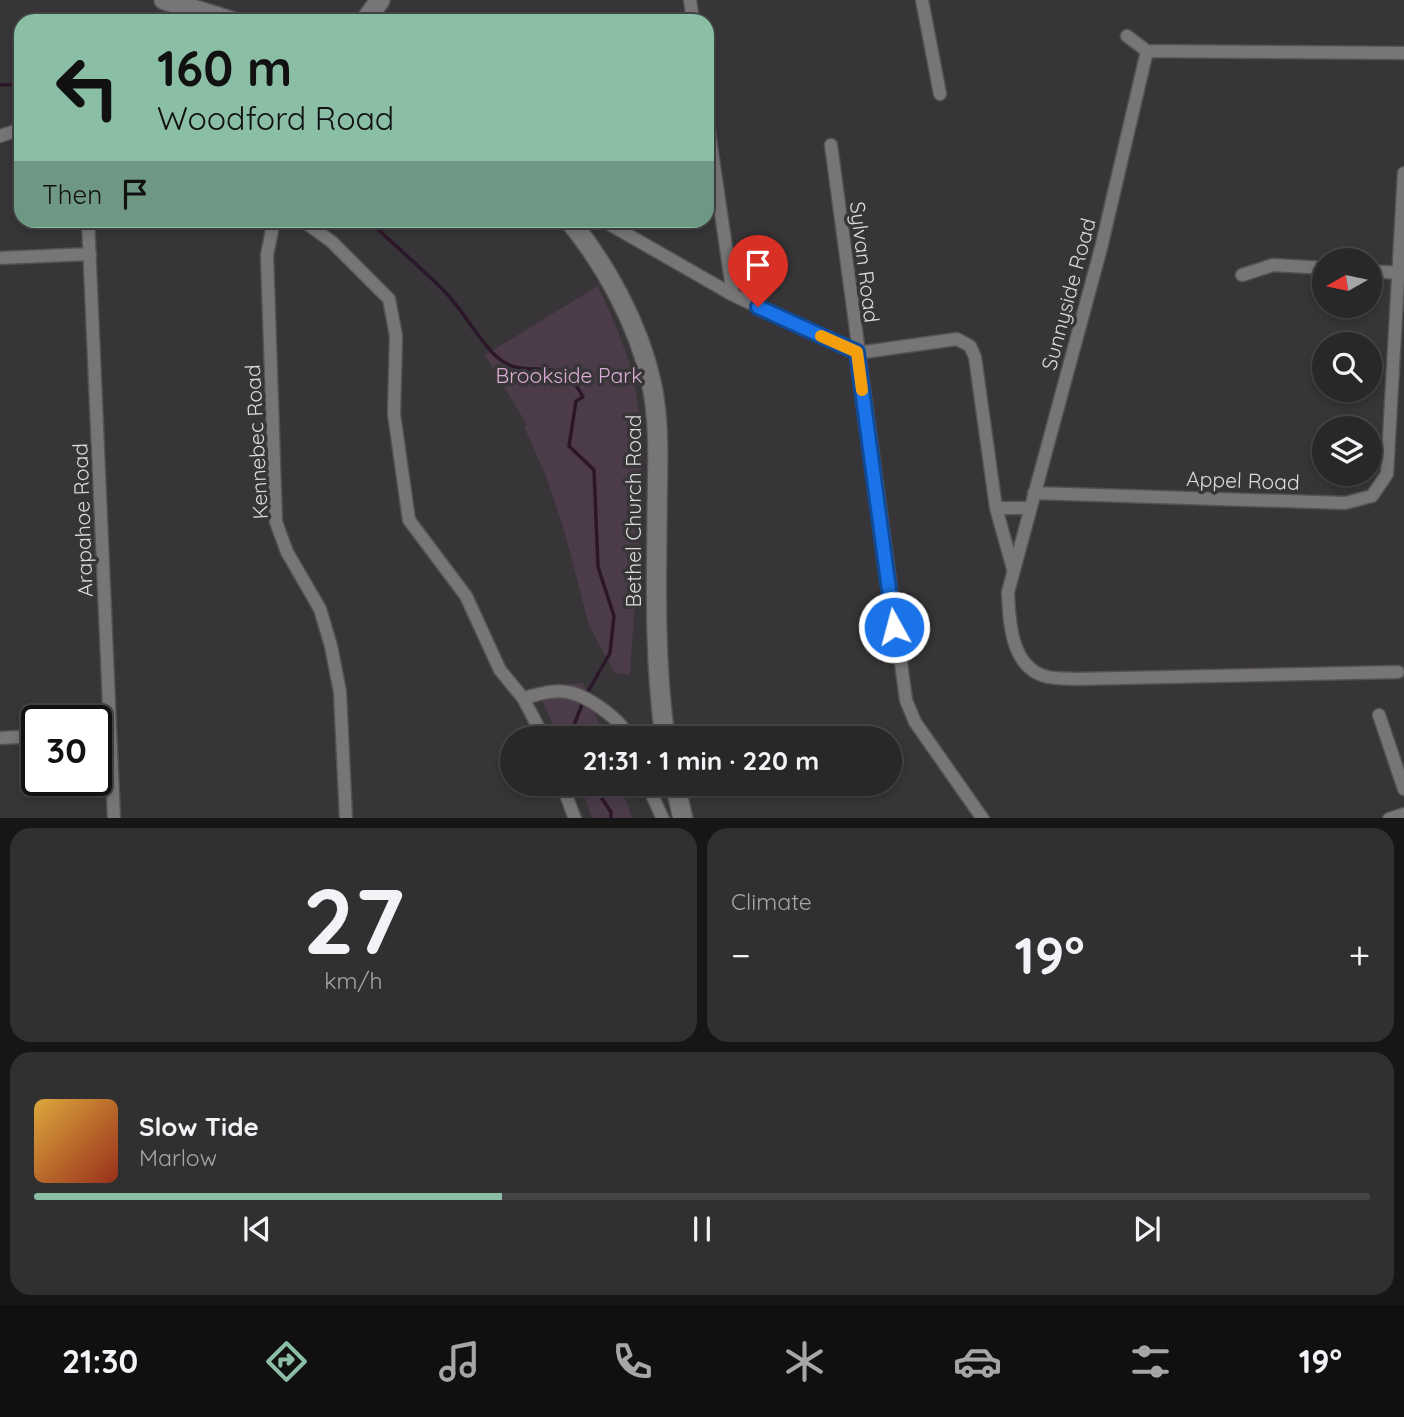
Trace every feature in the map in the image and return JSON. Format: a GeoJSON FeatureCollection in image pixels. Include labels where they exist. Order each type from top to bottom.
{"type":"FeatureCollection","features":[{"type":"Feature","properties":{"kind":"street"},"geometry":{"type":"LineString","coordinates":[[164,0],[209,14]]}},
{"type":"Feature","properties":{"kind":"street"},"geometry":{"type":"LineString","coordinates":[[922,0],[940,94]]}},
{"type":"Feature","properties":{"kind":"street"},"geometry":{"type":"LineString","coordinates":[[1127,36],[1147,51],[1404,53]]}},
{"type":"Feature","properties":{"kind":"street","name":"Sunnyside Road"},"geometry":{"type":"LineString","coordinates":[[1013,569],[1101,248],[1147,51]]}},
{"type":"Feature","properties":{"kind":"street","name":"Sylvan Road"},"geometry":{"type":"LineString","coordinates":[[831,145],[906,700],[915,722],[984,818]]}},
{"type":"Feature","properties":{"kind":"street"},"geometry":{"type":"LineString","coordinates":[[714,166],[733,295]]}},
{"type":"Feature","properties":{"kind":"street","name":"Appel Road"},"geometry":{"type":"LineString","coordinates":[[1034,493],[1345,503],[1372,496],[1387,474],[1404,173]]}},
{"type":"Feature","properties":{"kind":"street","name":"Arapahoe Road"},"geometry":{"type":"LineString","coordinates":[[88,228],[109,705]]}},
{"type":"Feature","properties":{"kind":"street","name":"Kennebec Road"},"geometry":{"type":"LineString","coordinates":[[272,228],[267,255],[276,522],[287,552],[320,609],[331,646],[340,692],[346,818]]}},
{"type":"Feature","properties":{"kind":"street"},"geometry":{"type":"LineString","coordinates":[[313,228],[332,242],[389,299],[396,336],[394,414],[409,520],[466,596],[500,670],[523,698],[538,726]]}},
{"type":"Feature","properties":{"kind":"street","name":"Bethel Church Road"},"geometry":{"type":"LineString","coordinates":[[574,228],[611,283],[642,349],[651,381],[657,450],[656,644],[665,726]]}},
{"type":"Feature","properties":{"kind":"street"},"geometry":{"type":"LineString","coordinates":[[616,228],[733,295],[857,352],[957,339],[970,346],[975,357],[996,508],[1013,569],[1008,592],[1013,637],[1020,656],[1046,677],[1398,672]]}},
{"type":"Feature","properties":{"kind":"street"},"geometry":{"type":"LineString","coordinates":[[0,258],[90,254]]}},
{"type":"Feature","properties":{"kind":"street"},"geometry":{"type":"LineString","coordinates":[[1242,275],[1273,265],[1312,267]]}},
{"type":"Feature","properties":{"kind":"street"},"geometry":{"type":"LineString","coordinates":[[1382,272],[1400,273]]}},
{"type":"Feature","properties":{"kind":"street"},"geometry":{"type":"LineString","coordinates":[[996,508],[1030,508]]}},
{"type":"Feature","properties":{"kind":"street"},"geometry":{"type":"LineString","coordinates":[[523,698],[557,692],[584,698],[607,714],[618,726]]}},
{"type":"Feature","properties":{"kind":"street"},"geometry":{"type":"LineString","coordinates":[[1379,716],[1404,789]]}},
{"type":"Feature","properties":{"kind":"street"},"geometry":{"type":"LineString","coordinates":[[0,738],[21,737]]}},
{"type":"Feature","properties":{"kind":"street","name":"Arapahoe Road"},"geometry":{"type":"LineString","coordinates":[[112,775],[114,818]]}},
{"type":"Feature","properties":{"kind":"street"},"geometry":{"type":"LineString","coordinates":[[567,796],[575,818]]}},
{"type":"Feature","properties":{"kind":"street"},"geometry":{"type":"LineString","coordinates":[[653,796],[663,818]]}},
{"type":"Feature","properties":{"kind":"street"},"geometry":{"type":"LineString","coordinates":[[678,796],[683,818]]}},
{"type":"Feature","properties":{"kind":"street"},"geometry":{"type":"LineString","coordinates":[[1389,818],[1404,814]]}},
{"type":"Feature","properties":{"kind":"green space","name":"Brookside Park"},"geometry":{"type":"Polygon","coordinates":[[[598,286],[630,365],[640,425],[640,532],[630,675],[615,673],[589,626],[565,533],[546,476],[524,427],[527,425],[485,355],[598,286]]]}},
{"type":"Feature","properties":{"kind":"green space"},"geometry":{"type":"Polygon","coordinates":[[[583,683],[599,726],[554,726],[536,687],[583,683]]]}},
{"type":"Feature","properties":{"kind":"green space"},"geometry":{"type":"Polygon","coordinates":[[[584,796],[624,796],[632,818],[592,818],[584,796]]]}},
{"type":"Feature","properties":{"kind":"waterway"},"geometry":{"type":"LineString","coordinates":[[0,85],[14,84]]}},
{"type":"Feature","properties":{"kind":"waterway"},"geometry":{"type":"LineString","coordinates":[[377,228],[447,294],[497,357],[520,368],[553,370],[564,374],[574,382],[583,397],[576,401],[569,446],[594,470],[598,567],[614,616],[610,653],[586,695]]}},
{"type":"Feature","properties":{"kind":"waterway"},"geometry":{"type":"LineString","coordinates":[[574,726],[583,702]]}},
{"type":"Feature","properties":{"kind":"waterway"},"geometry":{"type":"LineString","coordinates":[[600,796],[611,812],[611,818]]}},
{"type":"Feature","properties":{"kind":"slow traffic"},"geometry":{"type":"LineString","coordinates":[[821,336],[857,352],[862,390]]}},
{"type":"Feature","properties":{"kind":"route"},"geometry":{"type":"LineString","coordinates":[[758,307],[857,352],[894,627]]}}]}
